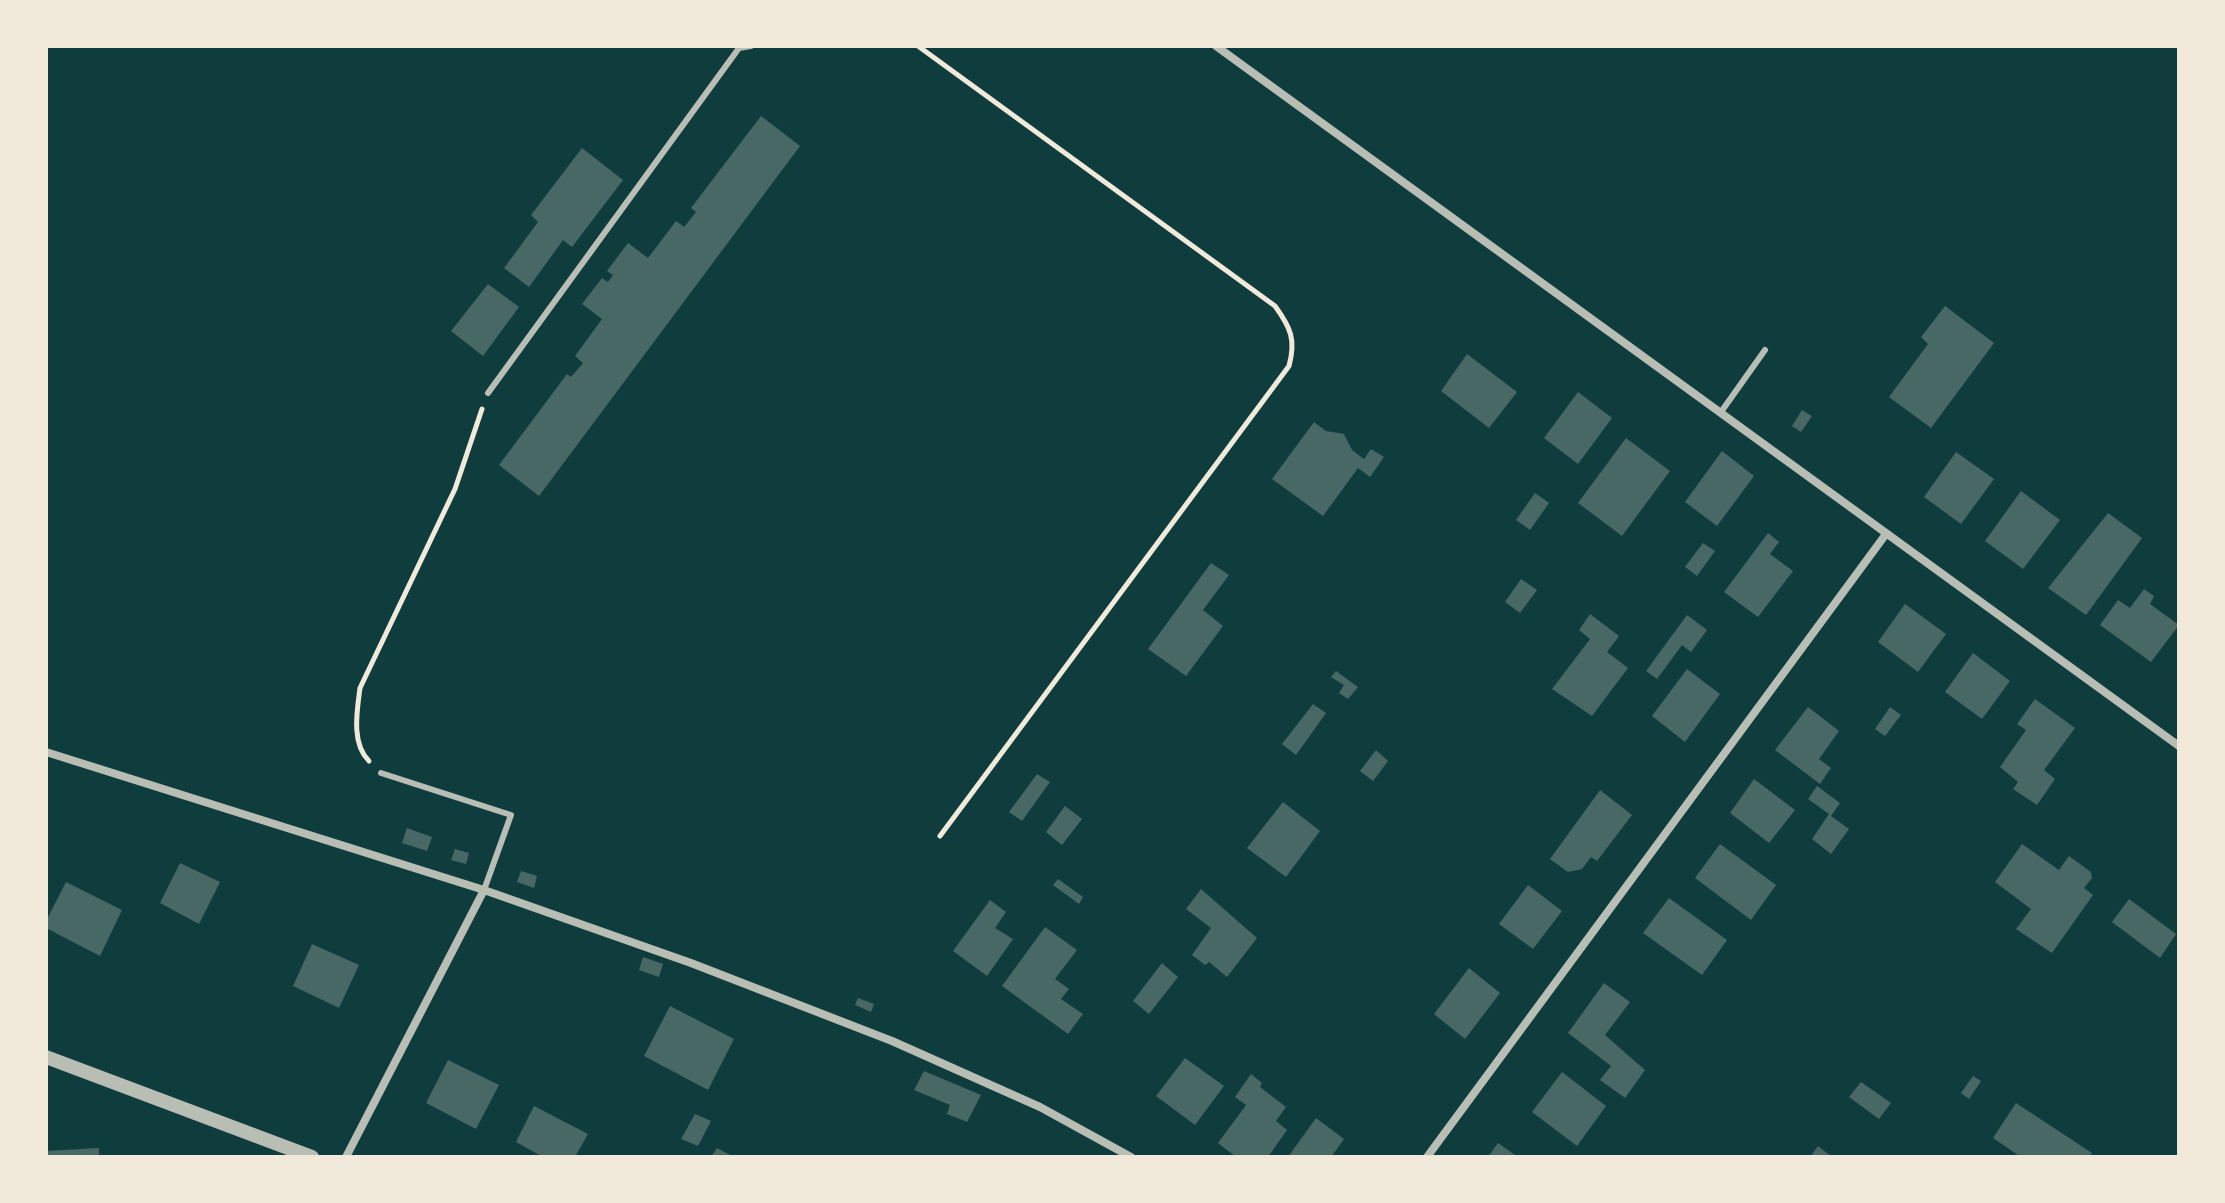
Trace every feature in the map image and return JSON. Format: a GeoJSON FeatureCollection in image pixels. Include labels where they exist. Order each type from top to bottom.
{"type":"FeatureCollection","features":[{"type":"Feature","properties":{"kind":"street"},"geometry":{"type":"LineString","coordinates":[[1216,46],[2179,746]]}},
{"type":"Feature","properties":{"kind":"street"},"geometry":{"type":"LineString","coordinates":[[1427,1157],[1886,534]]}},
{"type":"Feature","properties":{"kind":"street"},"geometry":{"type":"LineString","coordinates":[[46,752],[484,890],[691,963],[892,1041],[1040,1107],[1131,1157]]}},
{"type":"Feature","properties":{"kind":"street"},"geometry":{"type":"LineString","coordinates":[[346,1157],[484,890]]}},
{"type":"Feature","properties":{"kind":"street"},"geometry":{"type":"LineString","coordinates":[[46,1057],[312,1157]]}},
{"type":"Feature","properties":{"kind":"lane"},"geometry":{"type":"LineString","coordinates":[[488,393],[739,48],[751,46]]}},
{"type":"Feature","properties":{"kind":"lane"},"geometry":{"type":"LineString","coordinates":[[1721,412],[1765,350]]}},
{"type":"Feature","properties":{"kind":"lane"},"geometry":{"type":"LineString","coordinates":[[381,773],[511,815],[484,890]]}},
{"type":"Feature","properties":{"kind":"path"},"geometry":{"type":"LineString","coordinates":[[918,46],[1275,306],[1287,322],[1294,346],[1289,366],[940,836]]}},
{"type":"Feature","properties":{"kind":"path"},"geometry":{"type":"LineString","coordinates":[[381,773],[363,755],[356,720],[360,688],[455,489],[488,393]]}},
{"type":"Feature","properties":{"kind":"building"},"geometry":{"type":"Polygon","coordinates":[[[761,116],[800,146],[539,496],[499,465],[567,374],[571,377],[583,363],[575,356],[602,319],[582,304],[602,278],[608,282],[613,275],[607,271],[628,243],[648,258],[676,221],[684,227],[696,212],[691,208],[761,116]]]}},
{"type":"Feature","properties":{"kind":"building"},"geometry":{"type":"Polygon","coordinates":[[[582,148],[623,180],[572,247],[563,240],[529,287],[504,268],[538,222],[531,215],[582,148]]]}},
{"type":"Feature","properties":{"kind":"building"},"geometry":{"type":"Polygon","coordinates":[[[488,284],[519,307],[483,356],[451,331],[488,284]]]}},
{"type":"Feature","properties":{"kind":"building"},"geometry":{"type":"Polygon","coordinates":[[[1945,306],[1994,343],[1931,428],[1889,397],[1928,344],[1921,337],[1945,306]]]}},
{"type":"Feature","properties":{"kind":"building"},"geometry":{"type":"Polygon","coordinates":[[[1467,354],[1517,392],[1489,428],[1441,391],[1467,354]]]}},
{"type":"Feature","properties":{"kind":"building"},"geometry":{"type":"Polygon","coordinates":[[[1578,392],[1612,418],[1578,464],[1544,438],[1578,392]]]}},
{"type":"Feature","properties":{"kind":"building"},"geometry":{"type":"Polygon","coordinates":[[[1802,410],[1812,416],[1801,432],[1792,426],[1802,410]]]}},
{"type":"Feature","properties":{"kind":"building"},"geometry":{"type":"Polygon","coordinates":[[[1314,422],[1326,431],[1344,434],[1352,450],[1364,459],[1371,449],[1384,457],[1370,477],[1358,468],[1323,516],[1272,479],[1314,422]]]}},
{"type":"Feature","properties":{"kind":"building"},"geometry":{"type":"Polygon","coordinates":[[[1626,438],[1670,471],[1622,536],[1578,503],[1626,438]]]}},
{"type":"Feature","properties":{"kind":"building"},"geometry":{"type":"Polygon","coordinates":[[[1722,451],[1754,476],[1717,526],[1685,502],[1722,451]]]}},
{"type":"Feature","properties":{"kind":"building"},"geometry":{"type":"Polygon","coordinates":[[[1956,452],[1994,479],[1961,524],[1924,497],[1956,452]]]}},
{"type":"Feature","properties":{"kind":"building"},"geometry":{"type":"Polygon","coordinates":[[[2021,491],[2060,520],[2023,569],[1985,541],[2021,491]]]}},
{"type":"Feature","properties":{"kind":"building"},"geometry":{"type":"Polygon","coordinates":[[[1535,493],[1549,503],[1530,530],[1516,520],[1535,493]]]}},
{"type":"Feature","properties":{"kind":"building"},"geometry":{"type":"Polygon","coordinates":[[[2108,513],[2142,538],[2086,615],[2048,588],[2108,513]]]}},
{"type":"Feature","properties":{"kind":"building"},"geometry":{"type":"Polygon","coordinates":[[[1768,533],[1779,542],[1770,554],[1793,571],[1758,617],[1724,592],[1768,533]]]}},
{"type":"Feature","properties":{"kind":"building"},"geometry":{"type":"Polygon","coordinates":[[[1703,543],[1715,551],[1697,576],[1685,567],[1703,543]]]}},
{"type":"Feature","properties":{"kind":"building"},"geometry":{"type":"Polygon","coordinates":[[[1211,563],[1229,575],[1203,610],[1223,626],[1186,676],[1148,649],[1211,563]]]}},
{"type":"Feature","properties":{"kind":"building"},"geometry":{"type":"Polygon","coordinates":[[[1521,579],[1537,590],[1520,613],[1505,602],[1521,579]]]}},
{"type":"Feature","properties":{"kind":"building"},"geometry":{"type":"Polygon","coordinates":[[[2144,589],[2154,596],[2150,604],[2179,625],[2151,662],[2100,625],[2118,600],[2130,608],[2144,589]]]}},
{"type":"Feature","properties":{"kind":"building"},"geometry":{"type":"Polygon","coordinates":[[[1905,604],[1946,634],[1918,672],[1878,642],[1905,604]]]}},
{"type":"Feature","properties":{"kind":"building"},"geometry":{"type":"Polygon","coordinates":[[[1590,614],[1619,636],[1607,652],[1628,668],[1592,716],[1552,689],[1590,639],[1579,630],[1590,614]]]}},
{"type":"Feature","properties":{"kind":"building"},"geometry":{"type":"Polygon","coordinates":[[[1687,615],[1707,630],[1691,652],[1682,645],[1657,679],[1646,671],[1687,615]]]}},
{"type":"Feature","properties":{"kind":"building"},"geometry":{"type":"Polygon","coordinates":[[[1973,653],[2010,681],[1982,719],[1945,692],[1973,653]]]}},
{"type":"Feature","properties":{"kind":"building"},"geometry":{"type":"Polygon","coordinates":[[[1687,669],[1720,694],[1685,742],[1652,716],[1687,669]]]}},
{"type":"Feature","properties":{"kind":"building"},"geometry":{"type":"Polygon","coordinates":[[[1336,671],[1358,687],[1348,699],[1339,693],[1344,685],[1331,677],[1336,671]]]}},
{"type":"Feature","properties":{"kind":"building"},"geometry":{"type":"Polygon","coordinates":[[[2035,699],[2075,728],[2044,770],[2055,779],[2037,805],[2013,789],[2018,782],[2000,767],[2026,730],[2017,724],[2035,699]]]}},
{"type":"Feature","properties":{"kind":"building"},"geometry":{"type":"Polygon","coordinates":[[[1313,704],[1326,713],[1296,755],[1282,744],[1313,704]]]}},
{"type":"Feature","properties":{"kind":"building"},"geometry":{"type":"Polygon","coordinates":[[[1808,707],[1839,731],[1819,759],[1831,768],[1820,784],[1775,750],[1808,707]]]}},
{"type":"Feature","properties":{"kind":"building"},"geometry":{"type":"Polygon","coordinates":[[[1890,707],[1901,715],[1885,736],[1875,729],[1890,707]]]}},
{"type":"Feature","properties":{"kind":"building"},"geometry":{"type":"Polygon","coordinates":[[[1376,750],[1388,761],[1373,781],[1360,771],[1376,750]]]}},
{"type":"Feature","properties":{"kind":"building"},"geometry":{"type":"Polygon","coordinates":[[[1037,774],[1050,782],[1022,821],[1009,812],[1037,774]]]}},
{"type":"Feature","properties":{"kind":"building"},"geometry":{"type":"Polygon","coordinates":[[[1754,779],[1795,810],[1769,843],[1730,813],[1754,779]]]}},
{"type":"Feature","properties":{"kind":"building"},"geometry":{"type":"Polygon","coordinates":[[[1817,786],[1840,803],[1831,816],[1849,829],[1831,854],[1812,839],[1829,814],[1808,799],[1817,786]]]}},
{"type":"Feature","properties":{"kind":"building"},"geometry":{"type":"Polygon","coordinates":[[[1600,790],[1632,815],[1597,861],[1591,857],[1582,869],[1568,872],[1550,859],[1600,790]]]}},
{"type":"Feature","properties":{"kind":"building"},"geometry":{"type":"Polygon","coordinates":[[[1283,802],[1320,831],[1286,877],[1247,848],[1283,802]]]}},
{"type":"Feature","properties":{"kind":"building"},"geometry":{"type":"Polygon","coordinates":[[[1065,806],[1082,819],[1062,845],[1046,832],[1065,806]]]}},
{"type":"Feature","properties":{"kind":"building"},"geometry":{"type":"Polygon","coordinates":[[[407,828],[432,837],[427,851],[402,843],[407,828]]]}},
{"type":"Feature","properties":{"kind":"building"},"geometry":{"type":"Polygon","coordinates":[[[1720,844],[1776,885],[1751,920],[1695,878],[1720,844]]]}},
{"type":"Feature","properties":{"kind":"building"},"geometry":{"type":"Polygon","coordinates":[[[2022,844],[2059,870],[2069,856],[2091,872],[2092,878],[2084,888],[2093,895],[2052,953],[2016,929],[2031,909],[1995,882],[2022,844]]]}},
{"type":"Feature","properties":{"kind":"building"},"geometry":{"type":"Polygon","coordinates":[[[455,849],[469,853],[466,864],[451,860],[455,849]]]}},
{"type":"Feature","properties":{"kind":"building"},"geometry":{"type":"Polygon","coordinates":[[[180,863],[220,882],[199,924],[160,903],[180,863]]]}},
{"type":"Feature","properties":{"kind":"building"},"geometry":{"type":"Polygon","coordinates":[[[521,871],[537,876],[534,888],[517,882],[521,871]]]}},
{"type":"Feature","properties":{"kind":"building"},"geometry":{"type":"Polygon","coordinates":[[[1058,879],[1083,897],[1079,904],[1053,885],[1058,879]]]}},
{"type":"Feature","properties":{"kind":"building"},"geometry":{"type":"Polygon","coordinates":[[[66,882],[122,910],[100,956],[46,928],[46,921],[66,882]]]}},
{"type":"Feature","properties":{"kind":"building"},"geometry":{"type":"Polygon","coordinates":[[[1528,885],[1562,911],[1533,949],[1499,924],[1528,885]]]}},
{"type":"Feature","properties":{"kind":"building"},"geometry":{"type":"Polygon","coordinates":[[[1201,889],[1257,938],[1227,977],[1209,962],[1205,965],[1192,955],[1211,928],[1186,909],[1201,889]]]}},
{"type":"Feature","properties":{"kind":"building"},"geometry":{"type":"Polygon","coordinates":[[[1669,898],[1727,940],[1702,975],[1643,933],[1669,898]]]}},
{"type":"Feature","properties":{"kind":"building"},"geometry":{"type":"Polygon","coordinates":[[[2129,899],[2176,934],[2160,958],[2112,922],[2129,899]]]}},
{"type":"Feature","properties":{"kind":"building"},"geometry":{"type":"Polygon","coordinates":[[[990,900],[1006,912],[995,928],[1013,939],[987,976],[953,951],[990,900]]]}},
{"type":"Feature","properties":{"kind":"building"},"geometry":{"type":"Polygon","coordinates":[[[1045,927],[1077,950],[1055,979],[1069,989],[1061,999],[1083,1014],[1068,1034],[1002,986],[1045,927]]]}},
{"type":"Feature","properties":{"kind":"building"},"geometry":{"type":"Polygon","coordinates":[[[312,944],[359,965],[339,1008],[293,986],[312,944]]]}},
{"type":"Feature","properties":{"kind":"building"},"geometry":{"type":"Polygon","coordinates":[[[643,957],[663,964],[659,977],[639,970],[643,957]]]}},
{"type":"Feature","properties":{"kind":"building"},"geometry":{"type":"Polygon","coordinates":[[[1162,963],[1178,977],[1149,1014],[1133,1001],[1162,963]]]}},
{"type":"Feature","properties":{"kind":"building"},"geometry":{"type":"Polygon","coordinates":[[[1469,968],[1500,993],[1465,1039],[1434,1014],[1469,968]]]}},
{"type":"Feature","properties":{"kind":"building"},"geometry":{"type":"Polygon","coordinates":[[[1604,983],[1630,1002],[1605,1035],[1645,1070],[1625,1098],[1600,1080],[1611,1066],[1568,1033],[1604,983]]]}},
{"type":"Feature","properties":{"kind":"building"},"geometry":{"type":"Polygon","coordinates":[[[858,998],[874,1004],[871,1012],[855,1005],[858,998]]]}},
{"type":"Feature","properties":{"kind":"building"},"geometry":{"type":"Polygon","coordinates":[[[670,1006],[734,1039],[708,1090],[644,1056],[670,1006]]]}},
{"type":"Feature","properties":{"kind":"building"},"geometry":{"type":"Polygon","coordinates":[[[1185,1058],[1224,1086],[1195,1125],[1156,1096],[1185,1058]]]}},
{"type":"Feature","properties":{"kind":"building"},"geometry":{"type":"Polygon","coordinates":[[[448,1060],[499,1085],[476,1129],[426,1103],[448,1060]]]}},
{"type":"Feature","properties":{"kind":"building"},"geometry":{"type":"Polygon","coordinates":[[[924,1071],[981,1095],[967,1122],[947,1114],[950,1105],[914,1090],[924,1071]]]}},
{"type":"Feature","properties":{"kind":"building"},"geometry":{"type":"Polygon","coordinates":[[[1562,1072],[1606,1106],[1577,1146],[1532,1112],[1562,1072]]]}},
{"type":"Feature","properties":{"kind":"building"},"geometry":{"type":"Polygon","coordinates":[[[1251,1074],[1262,1083],[1260,1087],[1286,1107],[1276,1121],[1287,1130],[1268,1157],[1236,1157],[1218,1143],[1246,1105],[1235,1097],[1251,1074]]]}},
{"type":"Feature","properties":{"kind":"building"},"geometry":{"type":"Polygon","coordinates":[[[1973,1076],[1981,1081],[1969,1099],[1961,1093],[1973,1076]]]}},
{"type":"Feature","properties":{"kind":"building"},"geometry":{"type":"Polygon","coordinates":[[[1861,1082],[1891,1103],[1879,1119],[1849,1097],[1861,1082]]]}},
{"type":"Feature","properties":{"kind":"building"},"geometry":{"type":"Polygon","coordinates":[[[2016,1103],[2092,1153],[2089,1157],[2021,1157],[1993,1138],[2016,1103]]]}},
{"type":"Feature","properties":{"kind":"building"},"geometry":{"type":"Polygon","coordinates":[[[534,1106],[588,1134],[575,1157],[543,1157],[516,1142],[534,1106]]]}},
{"type":"Feature","properties":{"kind":"building"},"geometry":{"type":"Polygon","coordinates":[[[695,1114],[711,1121],[698,1146],[681,1139],[695,1114]]]}},
{"type":"Feature","properties":{"kind":"building"},"geometry":{"type":"Polygon","coordinates":[[[1316,1118],[1344,1139],[1331,1157],[1288,1157],[1316,1118]]]}},
{"type":"Feature","properties":{"kind":"building"},"geometry":{"type":"Polygon","coordinates":[[[1498,1143],[1518,1157],[1488,1157],[1498,1143]]]}},
{"type":"Feature","properties":{"kind":"building"},"geometry":{"type":"Polygon","coordinates":[[[1818,1146],[1832,1157],[1810,1157],[1818,1146]]]}},
{"type":"Feature","properties":{"kind":"building"},"geometry":{"type":"Polygon","coordinates":[[[99,1148],[99,1157],[46,1157],[46,1151],[99,1148]]]}},
{"type":"Feature","properties":{"kind":"building"},"geometry":{"type":"Polygon","coordinates":[[[717,1148],[734,1157],[711,1157],[717,1148]]]}}]}
